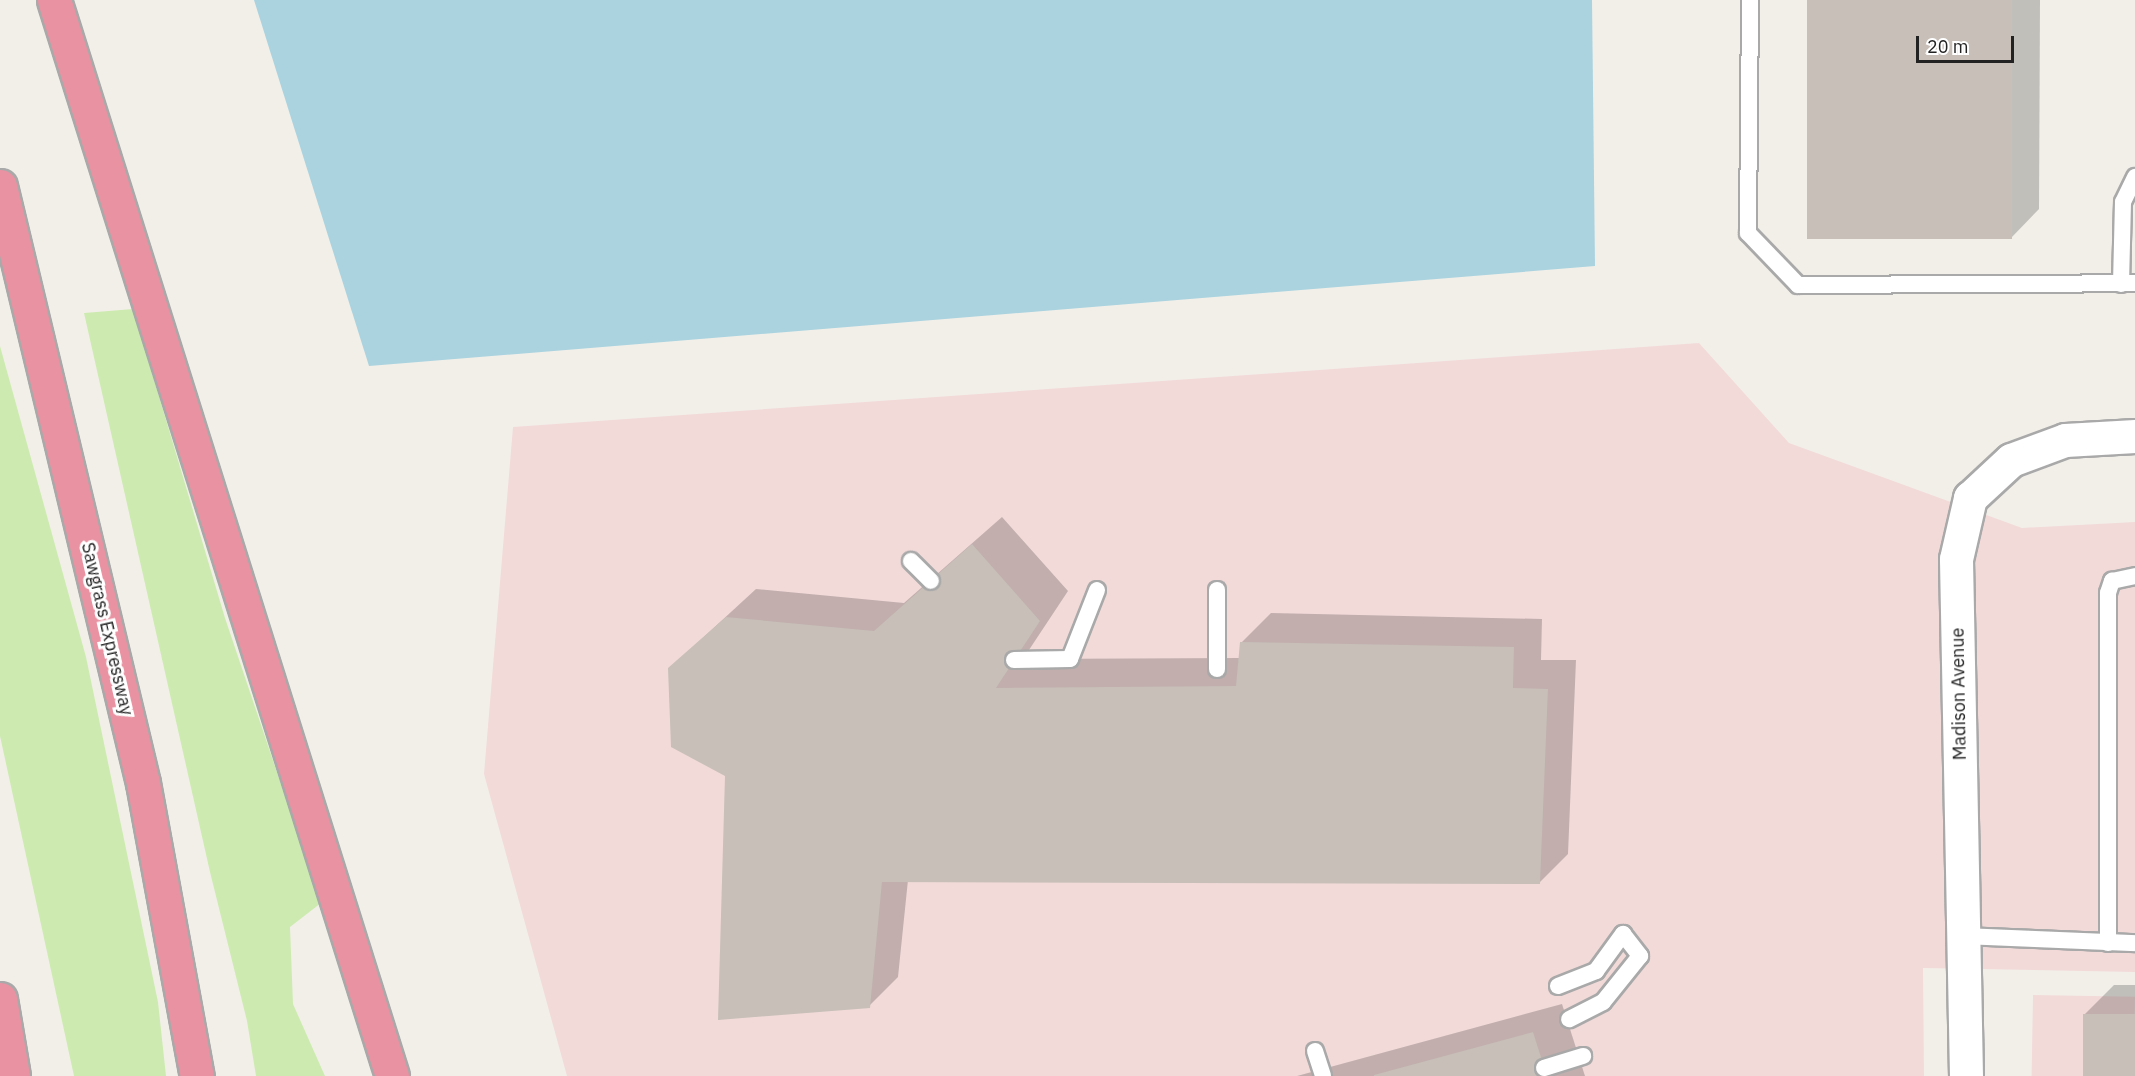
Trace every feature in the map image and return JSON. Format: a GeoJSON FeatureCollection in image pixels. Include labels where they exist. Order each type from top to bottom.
{"type":"FeatureCollection","features":[{"type":"Feature","properties":{"kind":"highway"},"geometry":{"type":"LineString","coordinates":[[54,0],[392,1076]]}},
{"type":"Feature","properties":{"kind":"highway","name":"Sawgrass Expressway"},"geometry":{"type":"LineString","coordinates":[[0,186],[143,783],[197,1076]]}},
{"type":"Feature","properties":{"kind":"highway"},"geometry":{"type":"LineString","coordinates":[[0,999],[13,1076]]}},
{"type":"Feature","properties":{"kind":"street","name":"Madison Avenue"},"geometry":{"type":"LineString","coordinates":[[1966,1076],[1956,560],[1970,498],[2011,460],[2065,440],[2135,436]]}},
{"type":"Feature","properties":{"kind":"lane"},"geometry":{"type":"LineString","coordinates":[[1750,0],[1748,233],[1798,285],[2128,284],[2123,202],[2135,177]]}},
{"type":"Feature","properties":{"kind":"lane"},"geometry":{"type":"LineString","coordinates":[[911,561],[932,581]]}},
{"type":"Feature","properties":{"kind":"lane"},"geometry":{"type":"LineString","coordinates":[[2108,943],[2108,593],[2112,581],[2135,576]]}},
{"type":"Feature","properties":{"kind":"lane"},"geometry":{"type":"LineString","coordinates":[[1014,660],[1070,659],[1097,590]]}},
{"type":"Feature","properties":{"kind":"lane"},"geometry":{"type":"LineString","coordinates":[[1217,590],[1217,669]]}},
{"type":"Feature","properties":{"kind":"lane"},"geometry":{"type":"LineString","coordinates":[[1558,986],[1596,971],[1623,933],[1640,956],[1602,1002],[1569,1019]]}},
{"type":"Feature","properties":{"kind":"lane"},"geometry":{"type":"LineString","coordinates":[[1965,936],[2135,943]]}},
{"type":"Feature","properties":{"kind":"lane"},"geometry":{"type":"LineString","coordinates":[[1315,1051],[1323,1076]]}},
{"type":"Feature","properties":{"kind":"lane"},"geometry":{"type":"LineString","coordinates":[[1544,1068],[1582,1056]]}},
{"type":"Feature","properties":{"kind":"shaded area"},"geometry":{"type":"Polygon","coordinates":[[[1699,343],[1789,443],[2022,528],[2135,522],[2135,972],[1923,968],[1924,1076],[567,1076],[484,774],[513,427],[1699,343]]]}},
{"type":"Feature","properties":{"kind":"shaded area"},"geometry":{"type":"Polygon","coordinates":[[[2033,995],[2135,997],[2134,1076],[2032,1076],[2033,995]]]}},
{"type":"Feature","properties":{"kind":"green space"},"geometry":{"type":"Polygon","coordinates":[[[133,309],[225,618],[321,903],[290,927],[293,1004],[325,1076],[256,1076],[247,1021],[210,872],[84,313],[133,309]]]}},
{"type":"Feature","properties":{"kind":"green space"},"geometry":{"type":"Polygon","coordinates":[[[0,346],[86,657],[158,1002],[166,1076],[74,1076],[0,736],[0,346]]]}},
{"type":"Feature","properties":{"kind":"water"},"geometry":{"type":"Polygon","coordinates":[[[254,0],[1592,0],[1595,266],[369,366],[254,0]]]}},
{"type":"Feature","properties":{"kind":"building"},"geometry":{"type":"Polygon","coordinates":[[[1807,0],[2012,0],[2012,239],[1807,239],[1807,0]]]}},
{"type":"Feature","properties":{"kind":"building"},"geometry":{"type":"Polygon","coordinates":[[[972,544],[1040,621],[996,688],[1236,686],[1240,642],[1514,647],[1513,688],[1548,689],[1540,884],[882,882],[870,1008],[718,1020],[725,776],[671,747],[668,668],[726,617],[874,631],[972,544]]]}},
{"type":"Feature","properties":{"kind":"building"},"geometry":{"type":"Polygon","coordinates":[[[2083,1014],[2135,1014],[2135,1076],[2083,1076],[2083,1014]]]}},
{"type":"Feature","properties":{"kind":"building"},"geometry":{"type":"Polygon","coordinates":[[[1533,1032],[1547,1076],[1374,1076],[1374,1075],[1533,1032]]]}}]}
